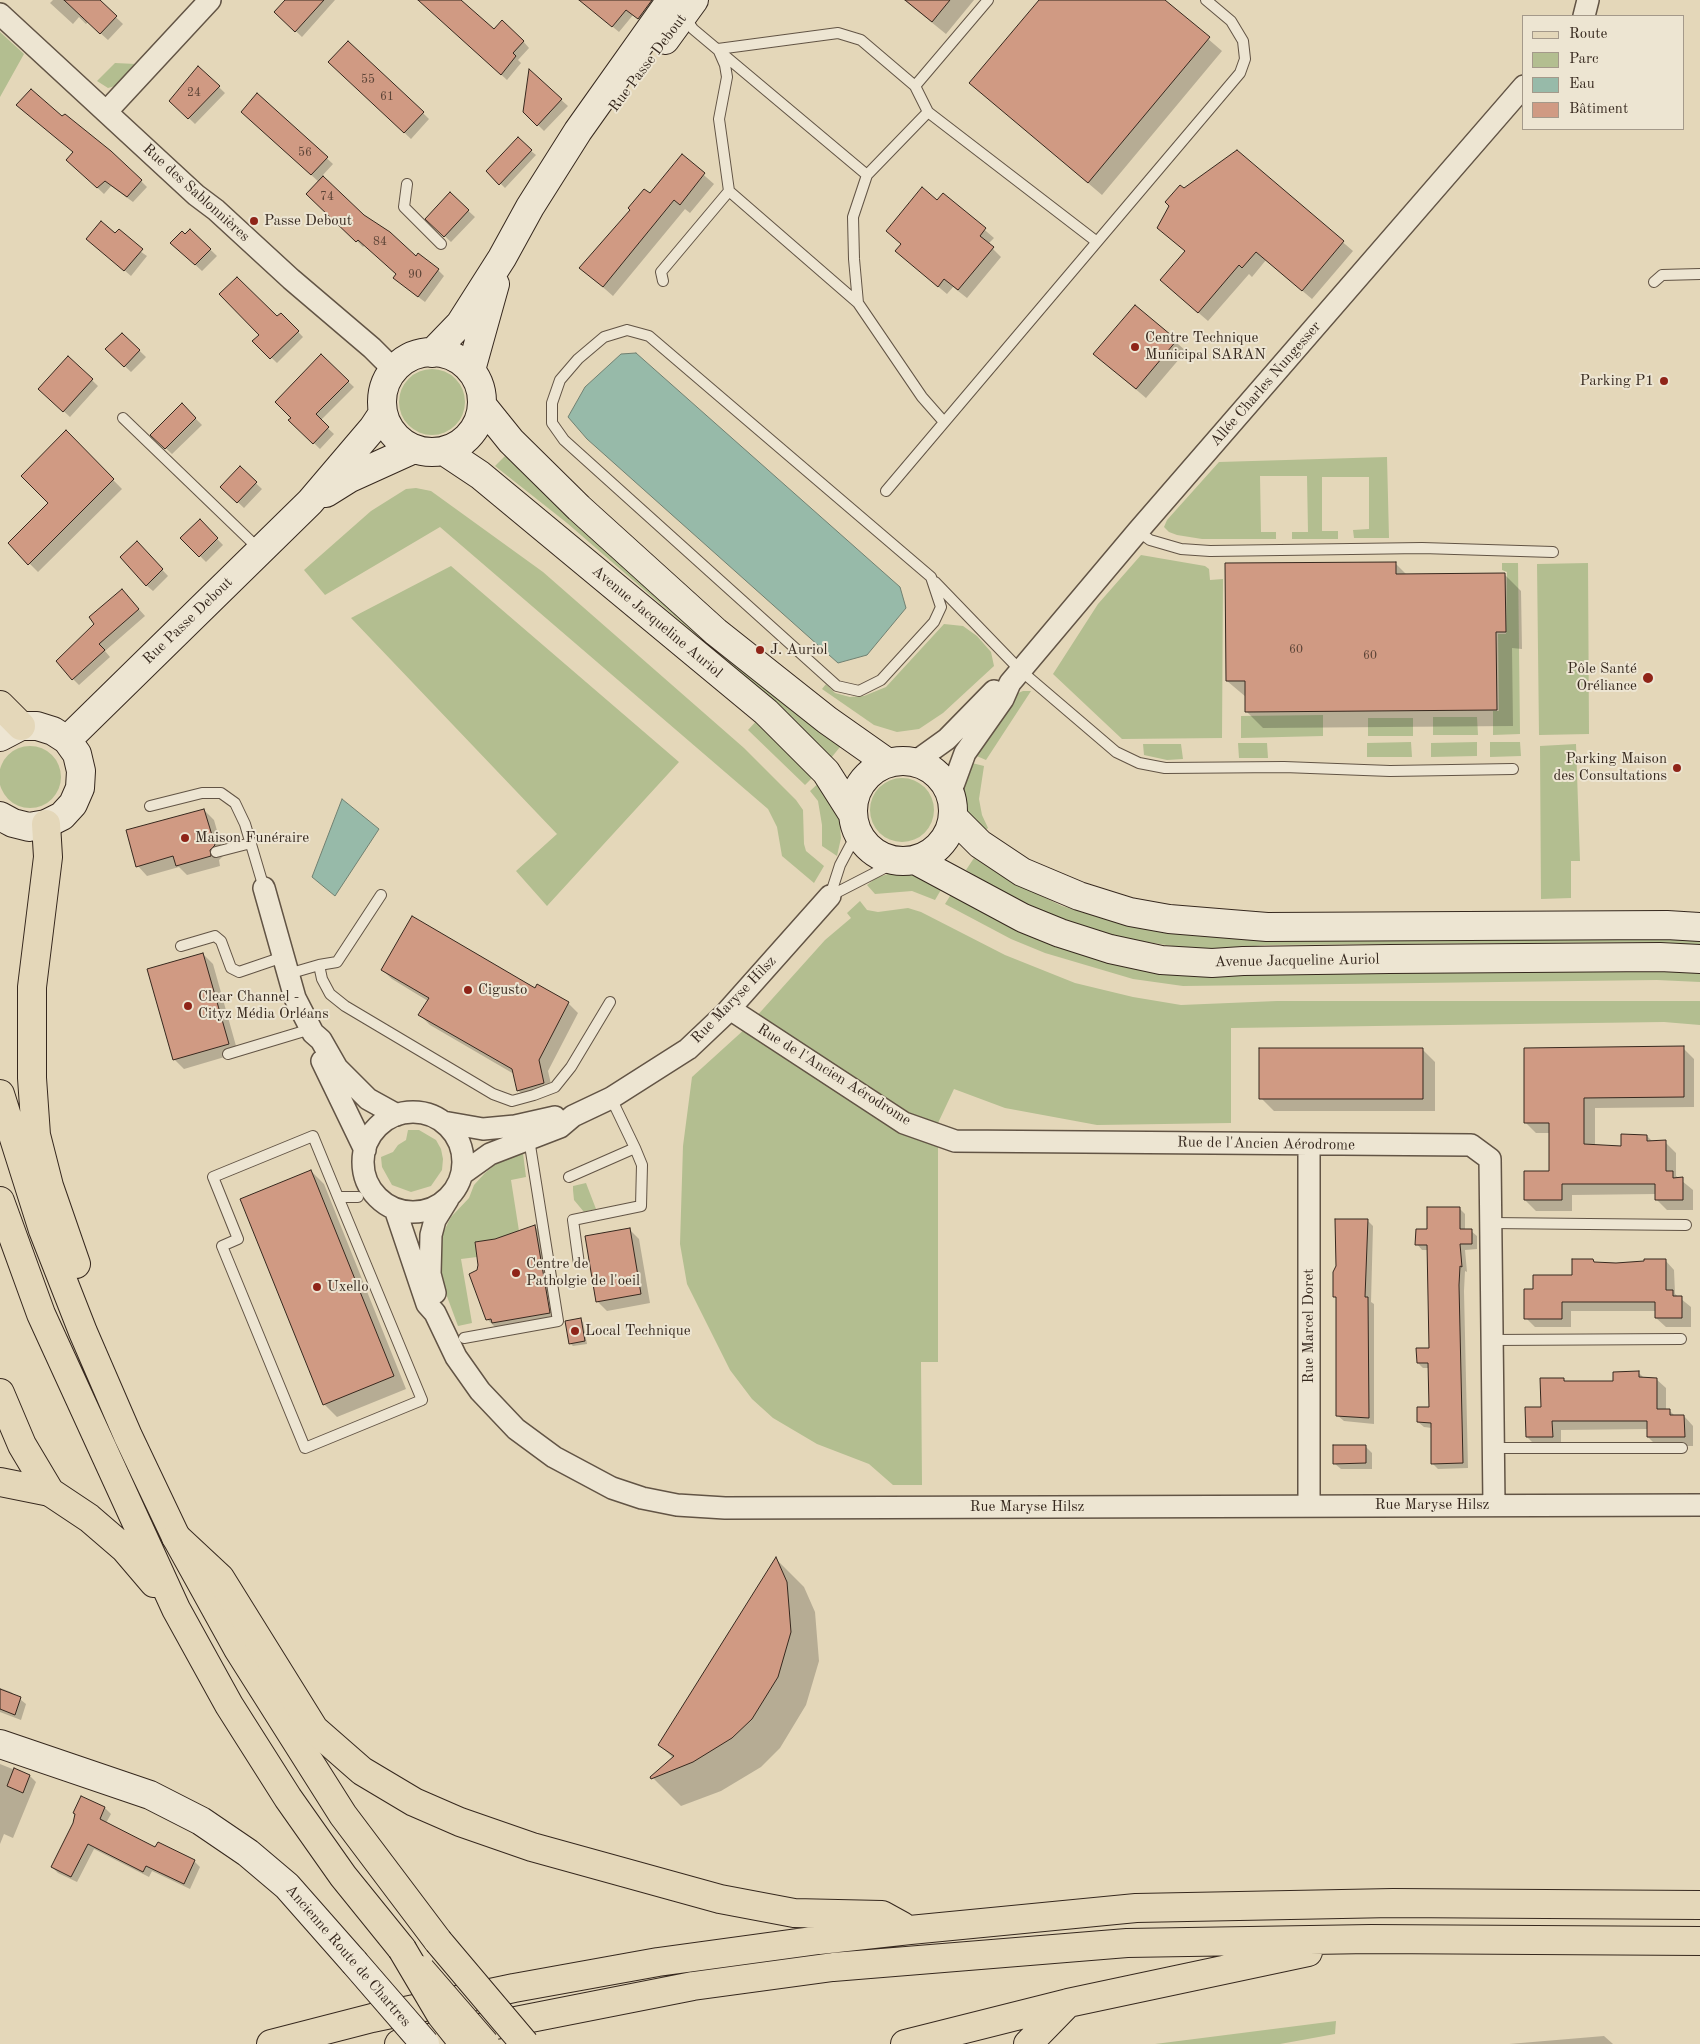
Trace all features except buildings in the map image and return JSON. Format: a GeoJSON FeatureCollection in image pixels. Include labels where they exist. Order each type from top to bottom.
{"type":"FeatureCollection","features":[{"type":"Feature","properties":{"kind":"main road","name":"Rue Passe Debout"},"geometry":{"type":"LineString","coordinates":[[432,353],[460,324],[502,258],[540,192],[621,103],[678,15]]}},
{"type":"Feature","properties":{"kind":"main road","name":"Rue Passe Debout"},"geometry":{"type":"LineString","coordinates":[[471,370],[502,258]]}},
{"type":"Feature","properties":{"kind":"main road"},"geometry":{"type":"LineString","coordinates":[[432,353],[460,360],[471,370],[480,386],[482,405],[475,429],[456,446],[430,452],[414,449],[394,435],[383,413],[382,397],[385,382],[393,369],[404,360],[432,353]]}},
{"type":"Feature","properties":{"kind":"main road","name":"Avenue Jacqueline Auriol"},"geometry":{"type":"LineString","coordinates":[[482,405],[511,441],[578,508],[716,632],[827,720],[888,763]]}},
{"type":"Feature","properties":{"kind":"main road","name":"Rue Passe Debout"},"geometry":{"type":"LineString","coordinates":[[67,740],[310,502],[373,428],[383,413]]}},
{"type":"Feature","properties":{"kind":"main road","name":"Rue Passe Debout"},"geometry":{"type":"LineString","coordinates":[[310,502],[350,478],[414,449]]}},
{"type":"Feature","properties":{"kind":"main road","name":"Avenue Jacqueline Auriol"},"geometry":{"type":"LineString","coordinates":[[444,450],[480,475],[766,712],[826,772],[854,823]]}},
{"type":"Feature","properties":{"kind":"main road"},"geometry":{"type":"LineString","coordinates":[[0,705],[10,732],[37,726],[53,731],[67,740],[77,754],[81,771],[80,788],[73,804],[62,816],[46,824],[29,827],[13,823],[0,816]]}},
{"type":"Feature","properties":{"kind":"main road"},"geometry":{"type":"LineString","coordinates":[[952,806],[950,829],[936,849],[906,861],[881,857],[867,847],[854,823],[853,802],[862,782],[878,767],[902,760],[915,762],[937,773],[952,806],[980,844],[1022,872],[1079,896],[1130,912],[1169,919],[1267,927],[1658,925],[1700,927]]}},
{"type":"Feature","properties":{"kind":"main road"},"geometry":{"type":"LineString","coordinates":[[46,824],[48,857],[32,987],[32,1078],[35,1126],[49,1186],[72,1254],[83,1279],[83,1332]]}},
{"type":"Feature","properties":{"kind":"main road","name":"Avenue Jacqueline Auriol"},"geometry":{"type":"LineString","coordinates":[[906,861],[1023,918],[1060,933],[1110,949],[1161,960],[1212,963],[1390,958],[1660,957],[1700,959]]}},
{"type":"Feature","properties":{"kind":"main road"},"geometry":{"type":"LineString","coordinates":[[0,1094],[43,1230],[83,1332],[128,1436],[176,1537],[238,1649],[343,1815],[438,1941],[525,2044]]}},
{"type":"Feature","properties":{"kind":"main road"},"geometry":{"type":"LineString","coordinates":[[0,1201],[41,1314],[176,1609],[229,1705],[288,1798],[343,1876],[402,1949],[441,1991],[485,2044]]}},
{"type":"Feature","properties":{"kind":"main road"},"geometry":{"type":"LineString","coordinates":[[0,1393],[22,1445],[50,1492]]}},
{"type":"Feature","properties":{"kind":"main road"},"geometry":{"type":"LineString","coordinates":[[0,1482],[50,1492],[90,1518],[125,1549],[176,1609]]}},
{"type":"Feature","properties":{"kind":"main road"},"geometry":{"type":"LineString","coordinates":[[176,1537],[220,1578],[314,1729],[362,1771],[414,1802],[460,1822],[532,1847],[720,1899],[794,1913],[882,1915],[910,1930]]}},
{"type":"Feature","properties":{"kind":"main road","name":"Ancienne Route de Chartres"},"geometry":{"type":"LineString","coordinates":[[0,1744],[150,1795],[200,1821],[248,1853],[287,1886],[425,2044]]}},
{"type":"Feature","properties":{"kind":"main road"},"geometry":{"type":"LineString","coordinates":[[271,2044],[372,2018],[523,1986],[668,1961],[819,1940],[1136,1908],[1393,1904],[1700,1905]]}},
{"type":"Feature","properties":{"kind":"main road"},"geometry":{"type":"LineString","coordinates":[[905,2044],[1068,2002],[1370,1939]]}},
{"type":"Feature","properties":{"kind":"main road"},"geometry":{"type":"LineString","coordinates":[[399,2044],[693,1986],[833,1967],[1127,1943],[1370,1939],[1700,1941]]}},
{"type":"Feature","properties":{"kind":"main road"},"geometry":{"type":"LineString","coordinates":[[402,1949],[441,2015],[464,2044]]}},
{"type":"Feature","properties":{"kind":"main road"},"geometry":{"type":"LineString","coordinates":[[1028,2044],[1068,2002]]}},
{"type":"Feature","properties":{"kind":"street"},"geometry":{"type":"LineString","coordinates":[[107,111],[210,0]]}},
{"type":"Feature","properties":{"kind":"street","name":"Rue des Sablonnières"},"geometry":{"type":"LineString","coordinates":[[0,14],[107,111],[196,196],[216,210],[291,279],[372,348],[393,369]]}},
{"type":"Feature","properties":{"kind":"street","name":"Allée Charles Nungesser"},"geometry":{"type":"LineString","coordinates":[[952,806],[965,753],[1002,699],[1015,676],[1138,531],[1522,88]]}},
{"type":"Feature","properties":{"kind":"street","name":"Allée Charles Nungesser"},"geometry":{"type":"LineString","coordinates":[[915,762],[947,739],[994,692],[1015,676]]}},
{"type":"Feature","properties":{"kind":"street"},"geometry":{"type":"LineString","coordinates":[[264,888],[295,998],[312,1031],[321,1040],[337,1068],[368,1099],[397,1115]]}},
{"type":"Feature","properties":{"kind":"street","name":"Rue Maryse Hilsz"},"geometry":{"type":"LineString","coordinates":[[462,1174],[490,1154],[560,1127],[573,1116],[611,1098],[688,1049],[730,1009],[830,896]]}},
{"type":"Feature","properties":{"kind":"street","name":"Rue de l'Ancien Aérodrome"},"geometry":{"type":"LineString","coordinates":[[730,1009],[904,1123],[955,1141],[1471,1145],[1490,1159],[1494,1505]]}},
{"type":"Feature","properties":{"kind":"street"},"geometry":{"type":"LineString","coordinates":[[312,1031],[312,1042],[365,1150]]}},
{"type":"Feature","properties":{"kind":"street"},"geometry":{"type":"LineString","coordinates":[[413,1112],[429,1115],[443,1122],[454,1133],[460,1146],[463,1160],[462,1174],[457,1187],[437,1207],[423,1211],[409,1212],[396,1209],[383,1202],[373,1192],[366,1179],[364,1165],[365,1150],[372,1135],[382,1123],[397,1115],[413,1112]]}},
{"type":"Feature","properties":{"kind":"street","name":"Rue Maryse Hilsz"},"geometry":{"type":"LineString","coordinates":[[443,1122],[483,1130],[515,1126],[555,1117],[573,1116]]}},
{"type":"Feature","properties":{"kind":"street","name":"Rue Marcel Doret"},"geometry":{"type":"LineString","coordinates":[[1308,1506],[1309,1145]]}},
{"type":"Feature","properties":{"kind":"street","name":"Rue Maryse Hilsz"},"geometry":{"type":"LineString","coordinates":[[435,1313],[437,1299],[430,1274],[430,1235],[435,1220],[448,1198]]}},
{"type":"Feature","properties":{"kind":"street","name":"Rue Maryse Hilsz"},"geometry":{"type":"LineString","coordinates":[[396,1209],[427,1304],[435,1313],[456,1357],[480,1391],[516,1429],[581,1473],[612,1488],[642,1498],[677,1505],[725,1508],[1700,1505]]}},
{"type":"Feature","properties":{"kind":"lane"},"geometry":{"type":"LineString","coordinates":[[915,86],[988,0]]}},
{"type":"Feature","properties":{"kind":"lane"},"geometry":{"type":"LineString","coordinates":[[886,491],[1240,73],[1245,59],[1243,41],[1230,21],[1206,0]]}},
{"type":"Feature","properties":{"kind":"lane"},"geometry":{"type":"LineString","coordinates":[[678,15],[867,175]]}},
{"type":"Feature","properties":{"kind":"lane"},"geometry":{"type":"LineString","coordinates":[[718,49],[838,33],[861,40],[915,86],[928,112],[1097,242]]}},
{"type":"Feature","properties":{"kind":"lane"},"geometry":{"type":"LineString","coordinates":[[718,49],[727,77],[719,119],[729,191],[858,303],[922,397],[944,422]]}},
{"type":"Feature","properties":{"kind":"lane"},"geometry":{"type":"LineString","coordinates":[[858,303],[854,259],[854,217],[867,175],[928,112]]}},
{"type":"Feature","properties":{"kind":"lane"},"geometry":{"type":"LineString","coordinates":[[407,184],[404,207],[441,244]]}},
{"type":"Feature","properties":{"kind":"lane"},"geometry":{"type":"LineString","coordinates":[[663,281],[661,272],[729,191]]}},
{"type":"Feature","properties":{"kind":"lane"},"geometry":{"type":"LineString","coordinates":[[1654,282],[1662,275],[1700,274]]}},
{"type":"Feature","properties":{"kind":"lane"},"geometry":{"type":"LineString","coordinates":[[931,577],[941,606],[934,622],[881,680],[859,691],[837,686],[564,440],[552,423],[552,403],[560,380],[578,359],[604,336],[627,330],[649,336],[931,577],[970,620],[1015,676],[1126,758],[1152,767],[1284,767],[1390,770],[1513,768]]}},
{"type":"Feature","properties":{"kind":"lane"},"geometry":{"type":"LineString","coordinates":[[123,418],[261,551]]}},
{"type":"Feature","properties":{"kind":"lane"},"geometry":{"type":"LineString","coordinates":[[1138,531],[1150,540],[1181,549],[1210,551],[1403,548],[1553,552]]}},
{"type":"Feature","properties":{"kind":"lane"},"geometry":{"type":"LineString","coordinates":[[150,806],[202,793],[221,793],[235,803],[245,824],[264,888]]}},
{"type":"Feature","properties":{"kind":"lane"},"geometry":{"type":"LineString","coordinates":[[830,896],[854,823]]}},
{"type":"Feature","properties":{"kind":"lane"},"geometry":{"type":"LineString","coordinates":[[216,852],[251,843]]}},
{"type":"Feature","properties":{"kind":"lane"},"geometry":{"type":"LineString","coordinates":[[830,896],[906,861]]}},
{"type":"Feature","properties":{"kind":"lane"},"geometry":{"type":"LineString","coordinates":[[181,946],[215,936],[221,941],[231,968],[239,972],[338,962],[381,896]]}},
{"type":"Feature","properties":{"kind":"lane"},"geometry":{"type":"LineString","coordinates":[[320,965],[322,979],[330,994],[345,1006],[493,1094],[512,1101],[555,1087],[571,1067],[610,1002]]}},
{"type":"Feature","properties":{"kind":"lane"},"geometry":{"type":"LineString","coordinates":[[228,1054],[312,1031]]}},
{"type":"Feature","properties":{"kind":"lane"},"geometry":{"type":"LineString","coordinates":[[579,1264],[573,1220],[641,1206],[642,1166],[611,1098]]}},
{"type":"Feature","properties":{"kind":"lane"},"geometry":{"type":"LineString","coordinates":[[313,1136],[338,1197],[422,1400],[305,1448],[222,1246],[238,1240],[212,1177],[313,1136]]}},
{"type":"Feature","properties":{"kind":"lane"},"geometry":{"type":"LineString","coordinates":[[464,1338],[558,1321],[528,1139]]}},
{"type":"Feature","properties":{"kind":"lane"},"geometry":{"type":"LineString","coordinates":[[569,1177],[635,1148]]}},
{"type":"Feature","properties":{"kind":"lane"},"geometry":{"type":"LineString","coordinates":[[338,1197],[358,1198]]}},
{"type":"Feature","properties":{"kind":"lane"},"geometry":{"type":"LineString","coordinates":[[1491,1223],[1686,1225]]}},
{"type":"Feature","properties":{"kind":"lane"},"geometry":{"type":"LineString","coordinates":[[1492,1340],[1681,1339]]}},
{"type":"Feature","properties":{"kind":"lane"},"geometry":{"type":"LineString","coordinates":[[1493,1448],[1682,1448]]}},
{"type":"Feature","properties":{"kind":"green space"},"geometry":{"type":"Polygon","coordinates":[[[0,32],[24,54],[0,97],[0,32]]]}},
{"type":"Feature","properties":{"kind":"green space"},"geometry":{"type":"Polygon","coordinates":[[[115,63],[136,64],[115,86],[108,88],[97,81],[115,63]]]}},
{"type":"Feature","properties":{"kind":"green space"},"geometry":{"type":"Polygon","coordinates":[[[432,369],[444,372],[455,379],[462,390],[465,402],[462,414],[455,425],[444,432],[432,435],[420,432],[409,425],[402,414],[399,402],[402,390],[409,379],[420,372],[432,369]]]}},
{"type":"Feature","properties":{"kind":"green space"},"geometry":{"type":"Polygon","coordinates":[[[505,456],[788,706],[840,747],[831,758],[784,711],[567,523],[495,466],[505,456]]]}},
{"type":"Feature","properties":{"kind":"green space"},"geometry":{"type":"Polygon","coordinates":[[[1387,457],[1389,538],[1354,538],[1353,530],[1369,529],[1369,477],[1322,477],[1322,531],[1338,531],[1338,539],[1292,539],[1292,532],[1308,532],[1307,476],[1260,476],[1261,532],[1276,532],[1276,539],[1202,539],[1177,535],[1169,532],[1164,527],[1167,520],[1219,462],[1387,457]]]}},
{"type":"Feature","properties":{"kind":"green space"},"geometry":{"type":"Polygon","coordinates":[[[416,488],[431,491],[543,572],[744,748],[796,800],[803,810],[806,851],[824,866],[814,883],[782,856],[777,827],[768,809],[440,527],[325,595],[304,570],[371,511],[406,489],[416,488]]]}},
{"type":"Feature","properties":{"kind":"green space"},"geometry":{"type":"Polygon","coordinates":[[[1141,555],[1205,566],[1209,569],[1210,580],[1223,579],[1222,738],[1122,739],[1053,674],[1098,604],[1141,555]]]}},
{"type":"Feature","properties":{"kind":"green space"},"geometry":{"type":"Polygon","coordinates":[[[1502,563],[1518,563],[1520,734],[1493,735],[1493,711],[1499,711],[1498,634],[1506,634],[1507,572],[1502,570],[1502,563]]]}},
{"type":"Feature","properties":{"kind":"green space"},"geometry":{"type":"Polygon","coordinates":[[[1588,563],[1589,734],[1539,735],[1537,564],[1588,563]]]}},
{"type":"Feature","properties":{"kind":"green space"},"geometry":{"type":"Polygon","coordinates":[[[451,566],[679,762],[547,906],[516,871],[557,834],[351,618],[451,566]]]}},
{"type":"Feature","properties":{"kind":"green space"},"geometry":{"type":"Polygon","coordinates":[[[944,624],[963,626],[977,636],[991,652],[994,666],[943,713],[919,729],[897,732],[874,725],[822,689],[826,684],[835,693],[850,697],[864,696],[886,687],[944,624]]]}},
{"type":"Feature","properties":{"kind":"green space"},"geometry":{"type":"Polygon","coordinates":[[[1023,691],[1031,691],[986,760],[972,754],[1013,695],[1023,691]]]}},
{"type":"Feature","properties":{"kind":"green space"},"geometry":{"type":"Polygon","coordinates":[[[1323,715],[1323,736],[1241,738],[1241,716],[1323,715]]]}},
{"type":"Feature","properties":{"kind":"green space"},"geometry":{"type":"Polygon","coordinates":[[[761,716],[817,773],[805,785],[748,730],[761,716]]]}},
{"type":"Feature","properties":{"kind":"green space"},"geometry":{"type":"Polygon","coordinates":[[[1433,717],[1477,717],[1478,735],[1433,735],[1433,717]]]}},
{"type":"Feature","properties":{"kind":"green space"},"geometry":{"type":"Polygon","coordinates":[[[1368,718],[1413,718],[1413,736],[1368,736],[1368,718]]]}},
{"type":"Feature","properties":{"kind":"green space"},"geometry":{"type":"Polygon","coordinates":[[[1411,742],[1412,757],[1367,757],[1367,743],[1411,742]]]}},
{"type":"Feature","properties":{"kind":"green space"},"geometry":{"type":"Polygon","coordinates":[[[1477,742],[1477,756],[1431,757],[1431,743],[1477,742]]]}},
{"type":"Feature","properties":{"kind":"green space"},"geometry":{"type":"Polygon","coordinates":[[[1490,742],[1520,742],[1521,756],[1490,757],[1490,742]]]}},
{"type":"Feature","properties":{"kind":"green space"},"geometry":{"type":"Polygon","coordinates":[[[1238,743],[1267,743],[1268,758],[1239,758],[1238,743]]]}},
{"type":"Feature","properties":{"kind":"green space"},"geometry":{"type":"Polygon","coordinates":[[[1143,744],[1181,744],[1183,759],[1167,760],[1144,755],[1143,744]]]}},
{"type":"Feature","properties":{"kind":"green space"},"geometry":{"type":"Polygon","coordinates":[[[1576,744],[1580,861],[1571,861],[1571,898],[1541,899],[1540,746],[1576,744]]]}},
{"type":"Feature","properties":{"kind":"green space"},"geometry":{"type":"Polygon","coordinates":[[[30,746],[42,749],[52,755],[58,765],[61,777],[58,789],[52,799],[42,805],[30,808],[18,805],[8,799],[2,789],[-1,777],[2,765],[8,755],[18,749],[30,746]]]}},
{"type":"Feature","properties":{"kind":"green space"},"geometry":{"type":"Polygon","coordinates":[[[968,762],[984,766],[979,799],[982,815],[988,828],[980,836],[967,815],[963,788],[968,762]]]}},
{"type":"Feature","properties":{"kind":"green space"},"geometry":{"type":"Polygon","coordinates":[[[902,778],[920,784],[928,792],[934,810],[928,828],[920,836],[902,842],[884,836],[876,828],[870,810],[876,792],[884,784],[902,778]]]}},
{"type":"Feature","properties":{"kind":"green space"},"geometry":{"type":"Polygon","coordinates":[[[823,779],[838,802],[841,838],[837,856],[822,846],[822,825],[818,801],[810,791],[823,779]]]}},
{"type":"Feature","properties":{"kind":"green space"},"geometry":{"type":"Polygon","coordinates":[[[974,858],[1007,879],[1062,906],[1115,922],[1183,934],[1265,941],[1661,938],[1700,941],[1700,945],[1660,942],[1265,945],[1210,950],[1185,948],[1110,936],[1059,919],[999,891],[966,870],[974,858]]]}},
{"type":"Feature","properties":{"kind":"green space"},"geometry":{"type":"Polygon","coordinates":[[[912,872],[945,883],[935,900],[912,891],[875,894],[867,885],[876,878],[891,873],[912,872]]]}},
{"type":"Feature","properties":{"kind":"green space"},"geometry":{"type":"Polygon","coordinates":[[[955,888],[1098,951],[1700,964],[1700,982],[1657,980],[1183,986],[1133,979],[1045,953],[1011,939],[945,904],[955,888]]]}},
{"type":"Feature","properties":{"kind":"green space"},"geometry":{"type":"Polygon","coordinates":[[[860,901],[867,910],[878,912],[908,908],[921,912],[1005,955],[1075,983],[1133,997],[1181,1005],[1277,1001],[1700,1001],[1700,1025],[1664,1022],[1231,1028],[1231,1123],[1097,1125],[1005,1108],[954,1089],[938,1123],[938,1362],[921,1362],[922,1485],[893,1485],[869,1464],[817,1444],[773,1418],[752,1399],[730,1370],[687,1284],[680,1244],[683,1146],[692,1077],[746,1028],[825,940],[851,918],[847,913],[860,901]]]}},
{"type":"Feature","properties":{"kind":"green space"},"geometry":{"type":"Polygon","coordinates":[[[408,1130],[419,1130],[436,1140],[441,1149],[443,1159],[442,1170],[431,1186],[411,1192],[392,1185],[382,1167],[381,1157],[393,1152],[398,1145],[406,1140],[408,1130]]]}},
{"type":"Feature","properties":{"kind":"green space"},"geometry":{"type":"Polygon","coordinates":[[[523,1153],[526,1177],[511,1180],[519,1231],[495,1239],[475,1242],[477,1257],[461,1259],[472,1323],[458,1326],[445,1291],[441,1270],[441,1237],[451,1217],[469,1198],[474,1185],[485,1173],[496,1164],[523,1153]]]}},
{"type":"Feature","properties":{"kind":"green space"},"geometry":{"type":"Polygon","coordinates":[[[586,1183],[596,1209],[584,1212],[574,1200],[573,1186],[586,1183]]]}},
{"type":"Feature","properties":{"kind":"green space"},"geometry":{"type":"Polygon","coordinates":[[[1336,2021],[1335,2034],[1280,2044],[1155,2044],[1336,2021]]]}},
{"type":"Feature","properties":{"kind":"water"},"geometry":{"type":"Polygon","coordinates":[[[636,353],[900,587],[906,608],[867,655],[838,663],[587,439],[568,417],[585,387],[621,354],[636,353]]]}},
{"type":"Feature","properties":{"kind":"water"},"geometry":{"type":"Polygon","coordinates":[[[342,799],[379,829],[335,896],[312,877],[342,799]]]}},
{"type":"Feature","properties":{"kind":"place","name":"Passe Debout"},"geometry":{"type":"Point","coordinates":[254,221]}},
{"type":"Feature","properties":{"kind":"place","name":"Centre Technique Municipal SARAN"},"geometry":{"type":"Point","coordinates":[1135,347]}},
{"type":"Feature","properties":{"kind":"place","name":"Parking P1"},"geometry":{"type":"Point","coordinates":[1664,381]}},
{"type":"Feature","properties":{"kind":"place","name":"J. Auriol"},"geometry":{"type":"Point","coordinates":[760,650]}},
{"type":"Feature","properties":{"kind":"place","name":"Pôle Santé Oréliance"},"geometry":{"type":"Point","coordinates":[1648,678]}},
{"type":"Feature","properties":{"kind":"place","name":"Parking Maison des Consultations"},"geometry":{"type":"Point","coordinates":[1677,768]}},
{"type":"Feature","properties":{"kind":"place","name":"Maison Funéraire"},"geometry":{"type":"Point","coordinates":[185,838]}},
{"type":"Feature","properties":{"kind":"place","name":"Cigusto"},"geometry":{"type":"Point","coordinates":[468,990]}},
{"type":"Feature","properties":{"kind":"place","name":"Clear Channel - Cityz Média Orléans"},"geometry":{"type":"Point","coordinates":[188,1006]}},
{"type":"Feature","properties":{"kind":"place","name":"Centre de Patholgie de l'oeil"},"geometry":{"type":"Point","coordinates":[516,1273]}},
{"type":"Feature","properties":{"kind":"place","name":"Uxello"},"geometry":{"type":"Point","coordinates":[317,1287]}},
{"type":"Feature","properties":{"kind":"place","name":"Local Technique"},"geometry":{"type":"Point","coordinates":[575,1331]}}]}
